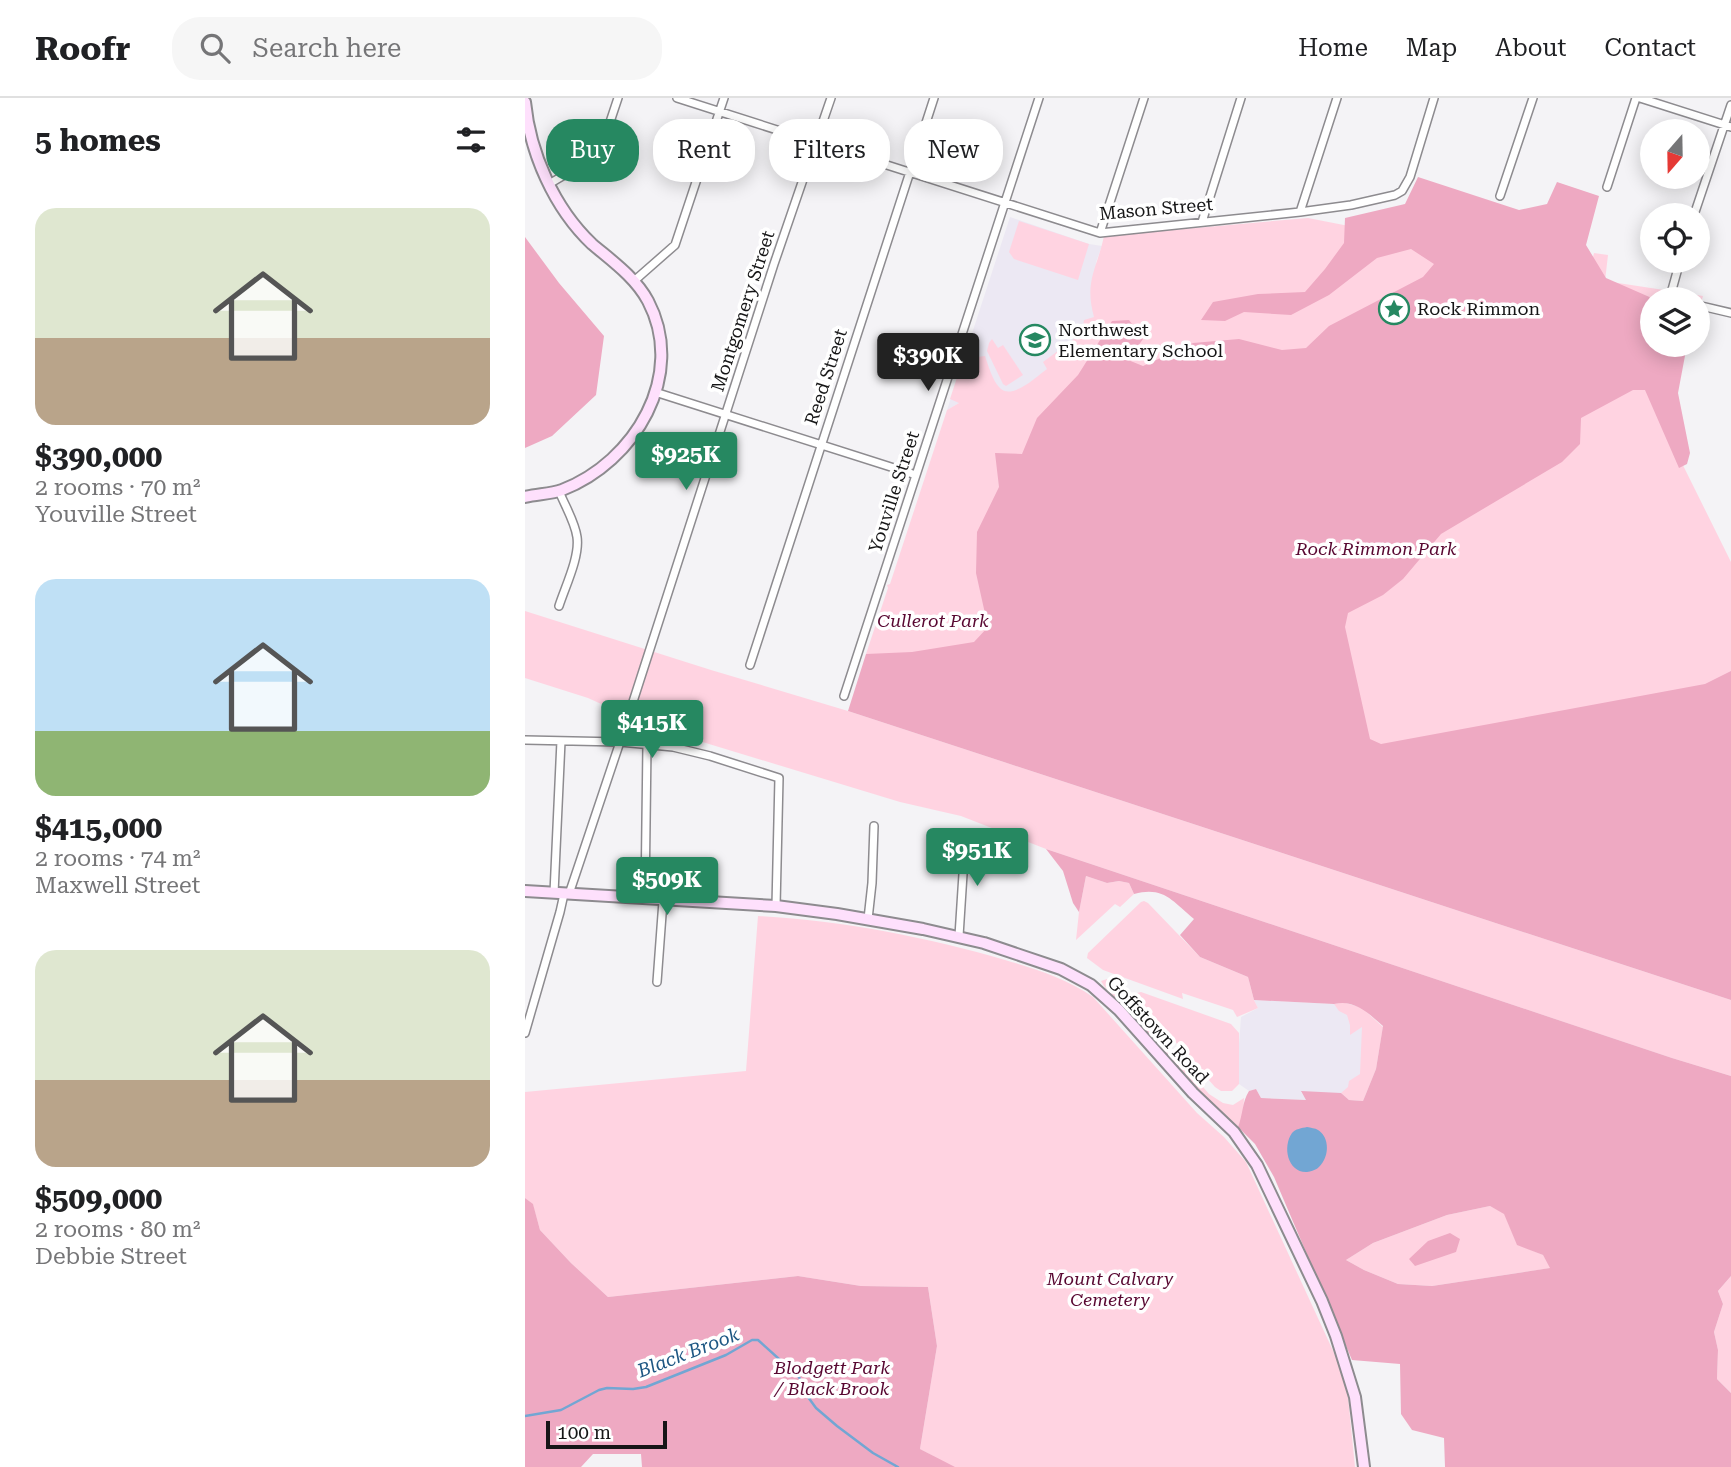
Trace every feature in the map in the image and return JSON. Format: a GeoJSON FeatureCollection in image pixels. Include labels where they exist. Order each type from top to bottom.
{"type":"FeatureCollection","features":[{"type":"Feature","properties":{"kind":"main road"},"geometry":{"type":"LineString","coordinates":[[525,102],[534,149],[549,184],[583,234],[634,281],[643,293],[650,304],[661,344],[661,365],[650,409],[641,426],[617,456],[594,474],[559,491],[525,497]]}},
{"type":"Feature","properties":{"kind":"main road","name":"Goffstown Road"},"geometry":{"type":"LineString","coordinates":[[525,891],[776,906],[868,919],[959,936],[1002,948],[1074,975],[1091,985],[1119,1010],[1193,1093],[1234,1132],[1257,1165],[1336,1336],[1355,1397],[1364,1467]]}},
{"type":"Feature","properties":{"kind":"street"},"geometry":{"type":"LineString","coordinates":[[549,184],[595,158],[602,146],[618,98]]}},
{"type":"Feature","properties":{"kind":"street","name":"Mason Street"},"geometry":{"type":"LineString","coordinates":[[677,98],[769,127]]}},
{"type":"Feature","properties":{"kind":"street"},"geometry":{"type":"LineString","coordinates":[[634,281],[675,245],[723,98]]}},
{"type":"Feature","properties":{"kind":"street","name":"Montgomery Street"},"geometry":{"type":"LineString","coordinates":[[824,119],[831,98]]}},
{"type":"Feature","properties":{"kind":"street","name":"Reed Street"},"geometry":{"type":"LineString","coordinates":[[927,119],[934,98]]}},
{"type":"Feature","properties":{"kind":"street","name":"Youville Street"},"geometry":{"type":"LineString","coordinates":[[844,696],[1039,98]]}},
{"type":"Feature","properties":{"kind":"street"},"geometry":{"type":"LineString","coordinates":[[1100,233],[1144,98]]}},
{"type":"Feature","properties":{"kind":"street"},"geometry":{"type":"LineString","coordinates":[[1202,222],[1241,98]]}},
{"type":"Feature","properties":{"kind":"street"},"geometry":{"type":"LineString","coordinates":[[1300,212],[1338,98]]}},
{"type":"Feature","properties":{"kind":"street","name":"Mason Street"},"geometry":{"type":"LineString","coordinates":[[940,182],[1100,233],[1351,205],[1402,191],[1410,177],[1434,98]]}},
{"type":"Feature","properties":{"kind":"street"},"geometry":{"type":"LineString","coordinates":[[1500,196],[1533,98]]}},
{"type":"Feature","properties":{"kind":"street"},"geometry":{"type":"LineString","coordinates":[[1607,187],[1638,98],[1728,126]]}},
{"type":"Feature","properties":{"kind":"street"},"geometry":{"type":"LineString","coordinates":[[1699,203],[1728,126],[1731,105]]}},
{"type":"Feature","properties":{"kind":"street","name":"Montgomery Street"},"geometry":{"type":"LineString","coordinates":[[562,894],[620,742],[802,182]]}},
{"type":"Feature","properties":{"kind":"street","name":"Reed Street"},"geometry":{"type":"LineString","coordinates":[[750,665],[906,182]]}},
{"type":"Feature","properties":{"kind":"street"},"geometry":{"type":"LineString","coordinates":[[1710,308],[1731,313]]}},
{"type":"Feature","properties":{"kind":"street"},"geometry":{"type":"LineString","coordinates":[[655,392],[916,475]]}},
{"type":"Feature","properties":{"kind":"street"},"geometry":{"type":"LineString","coordinates":[[559,491],[577,534],[578,545],[559,606]]}},
{"type":"Feature","properties":{"kind":"street"},"geometry":{"type":"LineString","coordinates":[[525,740],[620,742],[683,749],[779,778],[776,906]]}},
{"type":"Feature","properties":{"kind":"street"},"geometry":{"type":"LineString","coordinates":[[525,1033],[560,912],[561,741]]}},
{"type":"Feature","properties":{"kind":"street"},"geometry":{"type":"LineString","coordinates":[[645,899],[647,745]]}},
{"type":"Feature","properties":{"kind":"street"},"geometry":{"type":"LineString","coordinates":[[868,919],[874,826]]}},
{"type":"Feature","properties":{"kind":"street"},"geometry":{"type":"LineString","coordinates":[[959,936],[963,838]]}},
{"type":"Feature","properties":{"kind":"street"},"geometry":{"type":"LineString","coordinates":[[657,982],[663,901]]}},
{"type":"Feature","properties":{"kind":"shaded area","name":"Northwest Elementary School"},"geometry":{"type":"Polygon","coordinates":[[[1010,217],[1102,246],[1096,262],[1094,317],[1037,418],[959,403],[947,410],[1010,217]]]}},
{"type":"Feature","properties":{"kind":"shaded area"},"geometry":{"type":"Polygon","coordinates":[[[1254,1000],[1334,1004],[1343,1002],[1362,1008],[1363,1101],[1301,1092],[1307,1100],[1261,1098],[1256,1089],[1249,1091],[1239,1084],[1241,1017],[1258,1008],[1254,1000]]]}},
{"type":"Feature","properties":{"kind":"green space","name":"Rock Rimmon Park"},"geometry":{"type":"Polygon","coordinates":[[[1418,177],[1519,210],[1547,204],[1557,182],[1599,196],[1586,245],[1606,278],[1640,293],[1640,357],[1685,357],[1678,393],[1690,453],[1687,464],[1679,468],[1645,390],[1633,390],[1581,418],[1580,444],[1562,462],[1441,534],[1403,579],[1383,595],[1348,613],[1345,627],[1370,739],[1381,744],[1705,684],[1731,671],[1731,1000],[848,711],[866,654],[912,652],[974,642],[988,627],[976,573],[977,532],[999,487],[995,453],[1022,454],[1037,418],[1078,375],[1112,321],[1129,320],[1143,339],[1128,360],[1143,366],[1193,343],[1239,339],[1282,350],[1306,348],[1329,326],[1423,277],[1434,264],[1411,249],[1377,258],[1329,295],[1291,315],[1244,312],[1225,321],[1201,320],[1213,302],[1258,294],[1305,292],[1344,243],[1345,218],[1405,204],[1418,177]]]}},
{"type":"Feature","properties":{"kind":"green space","name":"Rock Rimmon Park"},"geometry":{"type":"Polygon","coordinates":[[[1308,218],[1589,273],[1594,253],[1608,255],[1605,281],[1644,287],[1640,287],[1640,357],[1654,357],[1662,423],[1731,562],[1731,993],[866,654],[947,410],[959,403],[950,399],[963,359],[985,356],[999,387],[1010,392],[1024,386],[1047,369],[1043,362],[1082,333],[1084,320],[1094,317],[1091,284],[1104,236],[1308,218]]]}},
{"type":"Feature","properties":{"kind":"green space"},"geometry":{"type":"Polygon","coordinates":[[[1019,221],[1089,244],[1078,280],[1014,259],[1009,252],[1019,221]]]}},
{"type":"Feature","properties":{"kind":"green space"},"geometry":{"type":"Polygon","coordinates":[[[525,237],[559,283],[604,336],[596,395],[552,436],[525,448],[525,237]]]}},
{"type":"Feature","properties":{"kind":"green space"},"geometry":{"type":"Polygon","coordinates":[[[992,339],[998,348],[1003,345],[1023,375],[1006,386],[987,351],[992,339]]]}},
{"type":"Feature","properties":{"kind":"green space"},"geometry":{"type":"Polygon","coordinates":[[[525,611],[848,711],[1731,1000],[1731,1076],[1046,849],[961,816],[900,802],[650,726],[588,698],[525,678],[525,611]]]}},
{"type":"Feature","properties":{"kind":"green space"},"geometry":{"type":"Polygon","coordinates":[[[1046,849],[1731,1076],[1731,1276],[1718,1291],[1723,1304],[1714,1332],[1718,1350],[1717,1379],[1731,1393],[1731,1467],[1445,1467],[1444,1438],[1412,1430],[1401,1414],[1400,1364],[1352,1360],[1274,1177],[1255,1144],[1238,1127],[1247,1095],[1249,1091],[1256,1089],[1261,1098],[1306,1100],[1301,1091],[1341,1093],[1349,1100],[1363,1101],[1376,1069],[1383,1026],[1361,1009],[1349,1004],[1254,1000],[1248,977],[1200,957],[1180,935],[1194,919],[1173,901],[1153,892],[1134,894],[1129,883],[1107,883],[1086,876],[1079,912],[1073,903],[1063,871],[1046,849]],[[1490,1206],[1447,1215],[1373,1243],[1346,1260],[1398,1284],[1432,1286],[1550,1268],[1543,1255],[1517,1245],[1504,1214],[1490,1206]]]}},
{"type":"Feature","properties":{"kind":"green space"},"geometry":{"type":"Polygon","coordinates":[[[1086,876],[1107,883],[1129,883],[1134,894],[1120,907],[1115,904],[1076,940],[1079,912],[1086,876]]]}},
{"type":"Feature","properties":{"kind":"green space"},"geometry":{"type":"Polygon","coordinates":[[[1144,901],[1200,957],[1248,977],[1258,1008],[1237,1017],[1233,1010],[1182,993],[1183,999],[1103,970],[1087,958],[1088,953],[1144,901]]]}},
{"type":"Feature","properties":{"kind":"green space","name":"Mount Calvary Cemetery"},"geometry":{"type":"Polygon","coordinates":[[[758,916],[851,926],[945,944],[1040,971],[1093,997],[1197,1113],[1224,1137],[1246,1162],[1341,1368],[1348,1397],[1355,1467],[849,1467],[685,1431],[525,1229],[603,1305],[912,1455],[933,1456],[920,1449],[937,1346],[928,1287],[861,1286],[798,1276],[608,1297],[540,1230],[533,1205],[525,1198],[525,1092],[746,1071],[758,916]]]}},
{"type":"Feature","properties":{"kind":"green space"},"geometry":{"type":"Polygon","coordinates":[[[1107,979],[1115,983],[1209,1094],[1223,1103],[1233,1105],[1244,1098],[1243,1116],[1238,1127],[1201,1092],[1104,986],[1101,981],[1107,979]]]}},
{"type":"Feature","properties":{"kind":"green space"},"geometry":{"type":"Polygon","coordinates":[[[1141,992],[1231,1024],[1239,1033],[1239,1084],[1232,1091],[1221,1091],[1215,1087],[1135,996],[1141,992]]]}},
{"type":"Feature","properties":{"kind":"green space"},"geometry":{"type":"Polygon","coordinates":[[[1343,1002],[1362,1008],[1383,1027],[1376,1069],[1363,1101],[1349,1100],[1341,1093],[1348,1087],[1349,1081],[1360,1074],[1362,1027],[1350,1035],[1347,1015],[1339,1011],[1334,1004],[1343,1002]]]}},
{"type":"Feature","properties":{"kind":"green space","name":"Blodgett Park / Black Brook"},"geometry":{"type":"Polygon","coordinates":[[[525,1198],[533,1204],[540,1230],[608,1297],[798,1276],[861,1286],[928,1287],[937,1346],[920,1449],[955,1467],[642,1467],[641,1454],[593,1454],[581,1467],[525,1467],[525,1198]]]}},
{"type":"Feature","properties":{"kind":"green space"},"geometry":{"type":"Polygon","coordinates":[[[1490,1206],[1504,1213],[1517,1244],[1543,1255],[1551,1268],[1432,1286],[1398,1284],[1346,1260],[1373,1243],[1447,1215],[1490,1206]]]}},
{"type":"Feature","properties":{"kind":"green space"},"geometry":{"type":"Polygon","coordinates":[[[1450,1233],[1460,1239],[1456,1252],[1415,1266],[1409,1259],[1428,1241],[1450,1233]]]}},
{"type":"Feature","properties":{"kind":"green space"},"geometry":{"type":"Polygon","coordinates":[[[1731,1276],[1731,1393],[1717,1379],[1718,1350],[1714,1332],[1723,1304],[1718,1291],[1731,1276]]]}},
{"type":"Feature","properties":{"kind":"water"},"geometry":{"type":"Polygon","coordinates":[[[1307,1127],[1321,1133],[1327,1148],[1321,1165],[1307,1172],[1300,1171],[1291,1164],[1287,1145],[1292,1133],[1307,1127]]]}},
{"type":"Feature","properties":{"kind":"waterway","name":"Black Brook"},"geometry":{"type":"LineString","coordinates":[[525,1416],[561,1410],[607,1388],[646,1387],[726,1355],[752,1340],[758,1340],[799,1377],[816,1408],[873,1453],[898,1467]]}},
{"type":"Feature","properties":{"kind":"place","name":"Rock Rimmon"},"geometry":{"type":"Point","coordinates":[1394,309]}},
{"type":"Feature","properties":{"kind":"place","name":"Northwest Elementary School"},"geometry":{"type":"Point","coordinates":[1035,340]}},
{"type":"Feature","properties":{"kind":"park label","name":"Cullerot Park"},"geometry":{"type":"Point","coordinates":[933,621]}}]}
